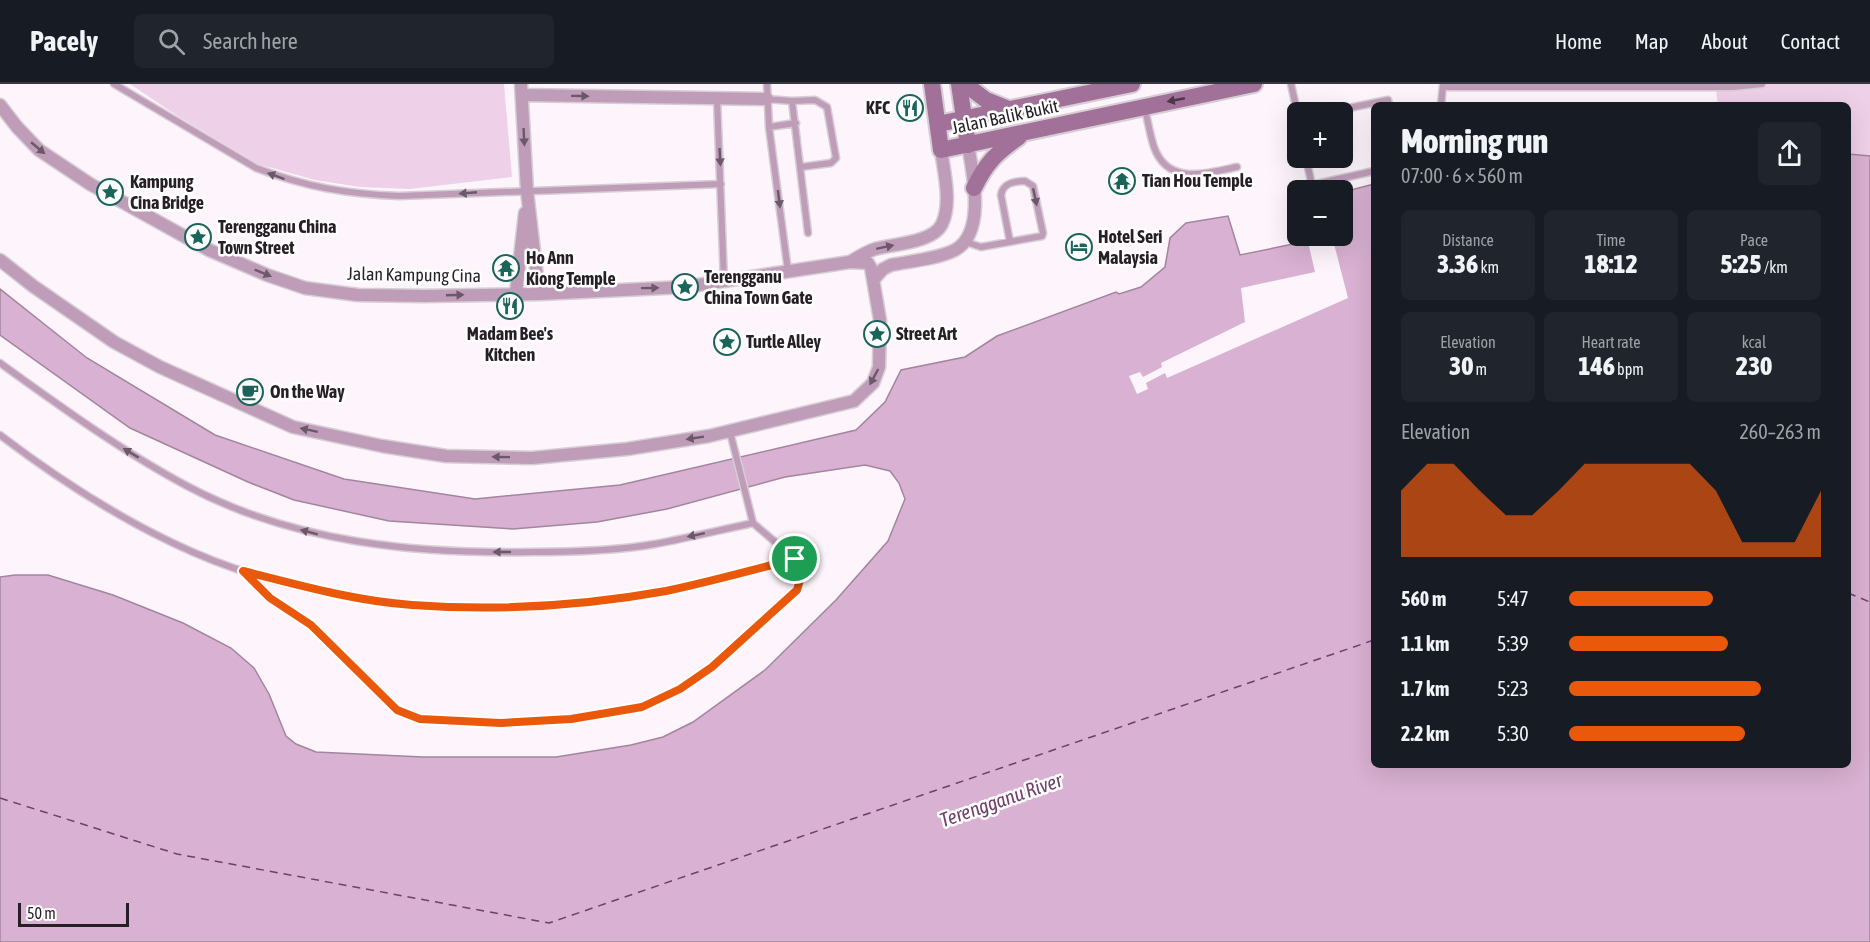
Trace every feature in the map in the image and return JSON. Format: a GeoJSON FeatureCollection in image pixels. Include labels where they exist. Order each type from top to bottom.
{"type":"FeatureCollection","features":[{"type":"Feature","properties":{"kind":"main road"},"geometry":{"type":"LineString","coordinates":[[932,84],[941,150]]}},
{"type":"Feature","properties":{"kind":"main road"},"geometry":{"type":"LineString","coordinates":[[959,84],[968,145]]}},
{"type":"Feature","properties":{"kind":"main road"},"geometry":{"type":"LineString","coordinates":[[965,84],[986,100],[1011,110]]}},
{"type":"Feature","properties":{"kind":"main road","name":"Jalan Balik Bukit"},"geometry":{"type":"LineString","coordinates":[[938,124],[1132,84]]}},
{"type":"Feature","properties":{"kind":"main road","name":"Jalan Balik Bukit"},"geometry":{"type":"LineString","coordinates":[[941,150],[1254,84]]}},
{"type":"Feature","properties":{"kind":"main road"},"geometry":{"type":"LineString","coordinates":[[974,188],[983,168],[992,158],[1024,133]]}},
{"type":"Feature","properties":{"kind":"street"},"geometry":{"type":"LineString","coordinates":[[539,294],[527,191],[521,90],[717,99],[767,99]]}},
{"type":"Feature","properties":{"kind":"street","name":"Jalan Kampung Cina"},"geometry":{"type":"LineString","coordinates":[[0,105],[17,128],[39,150],[90,184],[209,250],[267,276],[305,288],[358,295],[539,294],[685,287],[850,262],[872,250],[921,240],[934,233],[942,224],[946,204],[941,150]]}},
{"type":"Feature","properties":{"kind":"street"},"geometry":{"type":"LineString","coordinates":[[873,279],[891,265],[945,254],[966,242],[973,228],[975,209],[968,145]]}},
{"type":"Feature","properties":{"kind":"street"},"geometry":{"type":"LineString","coordinates":[[516,293],[527,191]]}},
{"type":"Feature","properties":{"kind":"street"},"geometry":{"type":"LineString","coordinates":[[0,260],[33,286],[114,342],[160,367],[292,427],[382,446],[446,456],[532,458],[627,449],[730,432],[854,401],[873,383],[879,367],[880,320],[872,268],[868,263],[850,262]]}},
{"type":"Feature","properties":{"kind":"lane"},"geometry":{"type":"LineString","coordinates":[[114,84],[256,168],[281,178],[328,190],[365,195],[399,196],[721,184]]}},
{"type":"Feature","properties":{"kind":"lane"},"geometry":{"type":"LineString","coordinates":[[767,84],[788,272]]}},
{"type":"Feature","properties":{"kind":"lane"},"geometry":{"type":"LineString","coordinates":[[1291,84],[1295,102]]}},
{"type":"Feature","properties":{"kind":"lane"},"geometry":{"type":"LineString","coordinates":[[1441,102],[1443,86],[1733,87],[1762,84]]}},
{"type":"Feature","properties":{"kind":"lane"},"geometry":{"type":"LineString","coordinates":[[717,99],[724,281]]}},
{"type":"Feature","properties":{"kind":"lane"},"geometry":{"type":"LineString","coordinates":[[767,99],[815,100],[827,107],[836,158],[831,163],[801,167]]}},
{"type":"Feature","properties":{"kind":"lane"},"geometry":{"type":"LineString","coordinates":[[792,101],[808,233]]}},
{"type":"Feature","properties":{"kind":"lane"},"geometry":{"type":"LineString","coordinates":[[1353,107],[1371,103]]}},
{"type":"Feature","properties":{"kind":"lane"},"geometry":{"type":"LineString","coordinates":[[1144,106],[1155,147],[1161,159],[1172,169],[1183,174],[1196,175],[1237,167]]}},
{"type":"Feature","properties":{"kind":"lane"},"geometry":{"type":"LineString","coordinates":[[770,127],[796,123]]}},
{"type":"Feature","properties":{"kind":"lane"},"geometry":{"type":"LineString","coordinates":[[1341,180],[1371,172]]}},
{"type":"Feature","properties":{"kind":"lane"},"geometry":{"type":"LineString","coordinates":[[966,242],[981,246],[1010,242],[1042,236],[1033,186],[1025,181],[1009,184],[1000,195],[1010,242]]}},
{"type":"Feature","properties":{"kind":"lane"},"geometry":{"type":"LineString","coordinates":[[0,363],[113,442],[191,488],[263,519],[328,537],[413,549],[498,553],[581,551],[654,544],[753,523]]}},
{"type":"Feature","properties":{"kind":"lane"},"geometry":{"type":"LineString","coordinates":[[243,571],[270,598],[311,625],[397,710],[420,719],[501,723],[571,719],[642,707],[680,689],[712,667],[797,590],[802,573],[795,559],[753,523],[730,432]]}},
{"type":"Feature","properties":{"kind":"lane"},"geometry":{"type":"LineString","coordinates":[[0,435],[88,496],[173,543],[243,571],[319,591],[399,603],[495,607],[585,603],[667,591],[795,559]]}},
{"type":"Feature","properties":{"kind":"shaded area"},"geometry":{"type":"Polygon","coordinates":[[[130,84],[504,84],[512,177],[410,189],[360,187],[315,180],[258,164],[176,115],[130,84]]]}},
{"type":"Feature","properties":{"kind":"shaded area"},"geometry":{"type":"Polygon","coordinates":[[[1715,84],[1870,84],[1870,156],[1851,154],[1851,102],[1718,102],[1715,84]]]}},
{"type":"Feature","properties":{"kind":"water","name":"Terengganu River"},"geometry":{"type":"Polygon","coordinates":[[[1851,154],[1870,156],[1870,942],[0,942],[0,577],[48,575],[113,595],[183,623],[231,648],[254,668],[269,694],[286,736],[296,744],[316,752],[423,757],[556,757],[631,745],[663,737],[693,722],[765,670],[836,600],[888,541],[905,499],[899,483],[890,471],[865,465],[785,477],[667,509],[597,522],[513,529],[389,521],[294,500],[248,482],[130,428],[0,335],[0,289],[87,358],[215,435],[344,479],[475,499],[620,485],[856,430],[885,402],[901,370],[965,357],[997,336],[1116,292],[1119,294],[1141,287],[1165,267],[1170,238],[1186,223],[1228,216],[1240,255],[1287,245],[1353,246],[1353,189],[1371,185],[1371,768],[1851,768],[1851,154]]]}},
{"type":"Feature","properties":{"kind":"pier"},"geometry":{"type":"Polygon","coordinates":[[[1309,246],[1335,246],[1348,298],[1167,378],[1165,373],[1146,383],[1148,389],[1137,394],[1129,376],[1140,372],[1143,377],[1162,367],[1161,363],[1245,322],[1241,288],[1315,272],[1309,246]]]}},
{"type":"Feature","properties":{"kind":"ferry route"},"geometry":{"type":"LineString","coordinates":[[1851,594],[1870,602]]}},
{"type":"Feature","properties":{"kind":"ferry route"},"geometry":{"type":"LineString","coordinates":[[0,798],[177,854],[549,923],[1371,641]]}},
{"type":"Feature","properties":{"kind":"place","name":"KFC"},"geometry":{"type":"Point","coordinates":[910,108]}},
{"type":"Feature","properties":{"kind":"place","name":"Tian Hou Temple"},"geometry":{"type":"Point","coordinates":[1122,181]}},
{"type":"Feature","properties":{"kind":"place","name":"Kampung Cina Bridge"},"geometry":{"type":"Point","coordinates":[110,192]}},
{"type":"Feature","properties":{"kind":"place","name":"Terengganu China Town Street"},"geometry":{"type":"Point","coordinates":[198,237]}},
{"type":"Feature","properties":{"kind":"place","name":"Hotel Seri Malaysia"},"geometry":{"type":"Point","coordinates":[1079,247]}},
{"type":"Feature","properties":{"kind":"place","name":"Ho Ann Kiong Temple"},"geometry":{"type":"Point","coordinates":[506,268]}},
{"type":"Feature","properties":{"kind":"place","name":"Terengganu China Town Gate"},"geometry":{"type":"Point","coordinates":[685,287]}},
{"type":"Feature","properties":{"kind":"place","name":"Madam Bee's Kitchen"},"geometry":{"type":"Point","coordinates":[510,306]}},
{"type":"Feature","properties":{"kind":"place","name":"Street Art"},"geometry":{"type":"Point","coordinates":[877,334]}},
{"type":"Feature","properties":{"kind":"place","name":"Turtle Alley"},"geometry":{"type":"Point","coordinates":[727,342]}},
{"type":"Feature","properties":{"kind":"place","name":"On the Way"},"geometry":{"type":"Point","coordinates":[250,392]}},
{"type":"Feature","properties":{"kind":"route"},"geometry":{"type":"LineString","coordinates":[[795,559],[802,573],[801,583],[797,590],[712,667],[680,689],[642,707],[571,719],[501,723],[420,719],[397,710],[311,625],[270,598],[243,571],[319,591],[411,605],[495,607],[585,603],[667,591],[795,559]]}}]}
